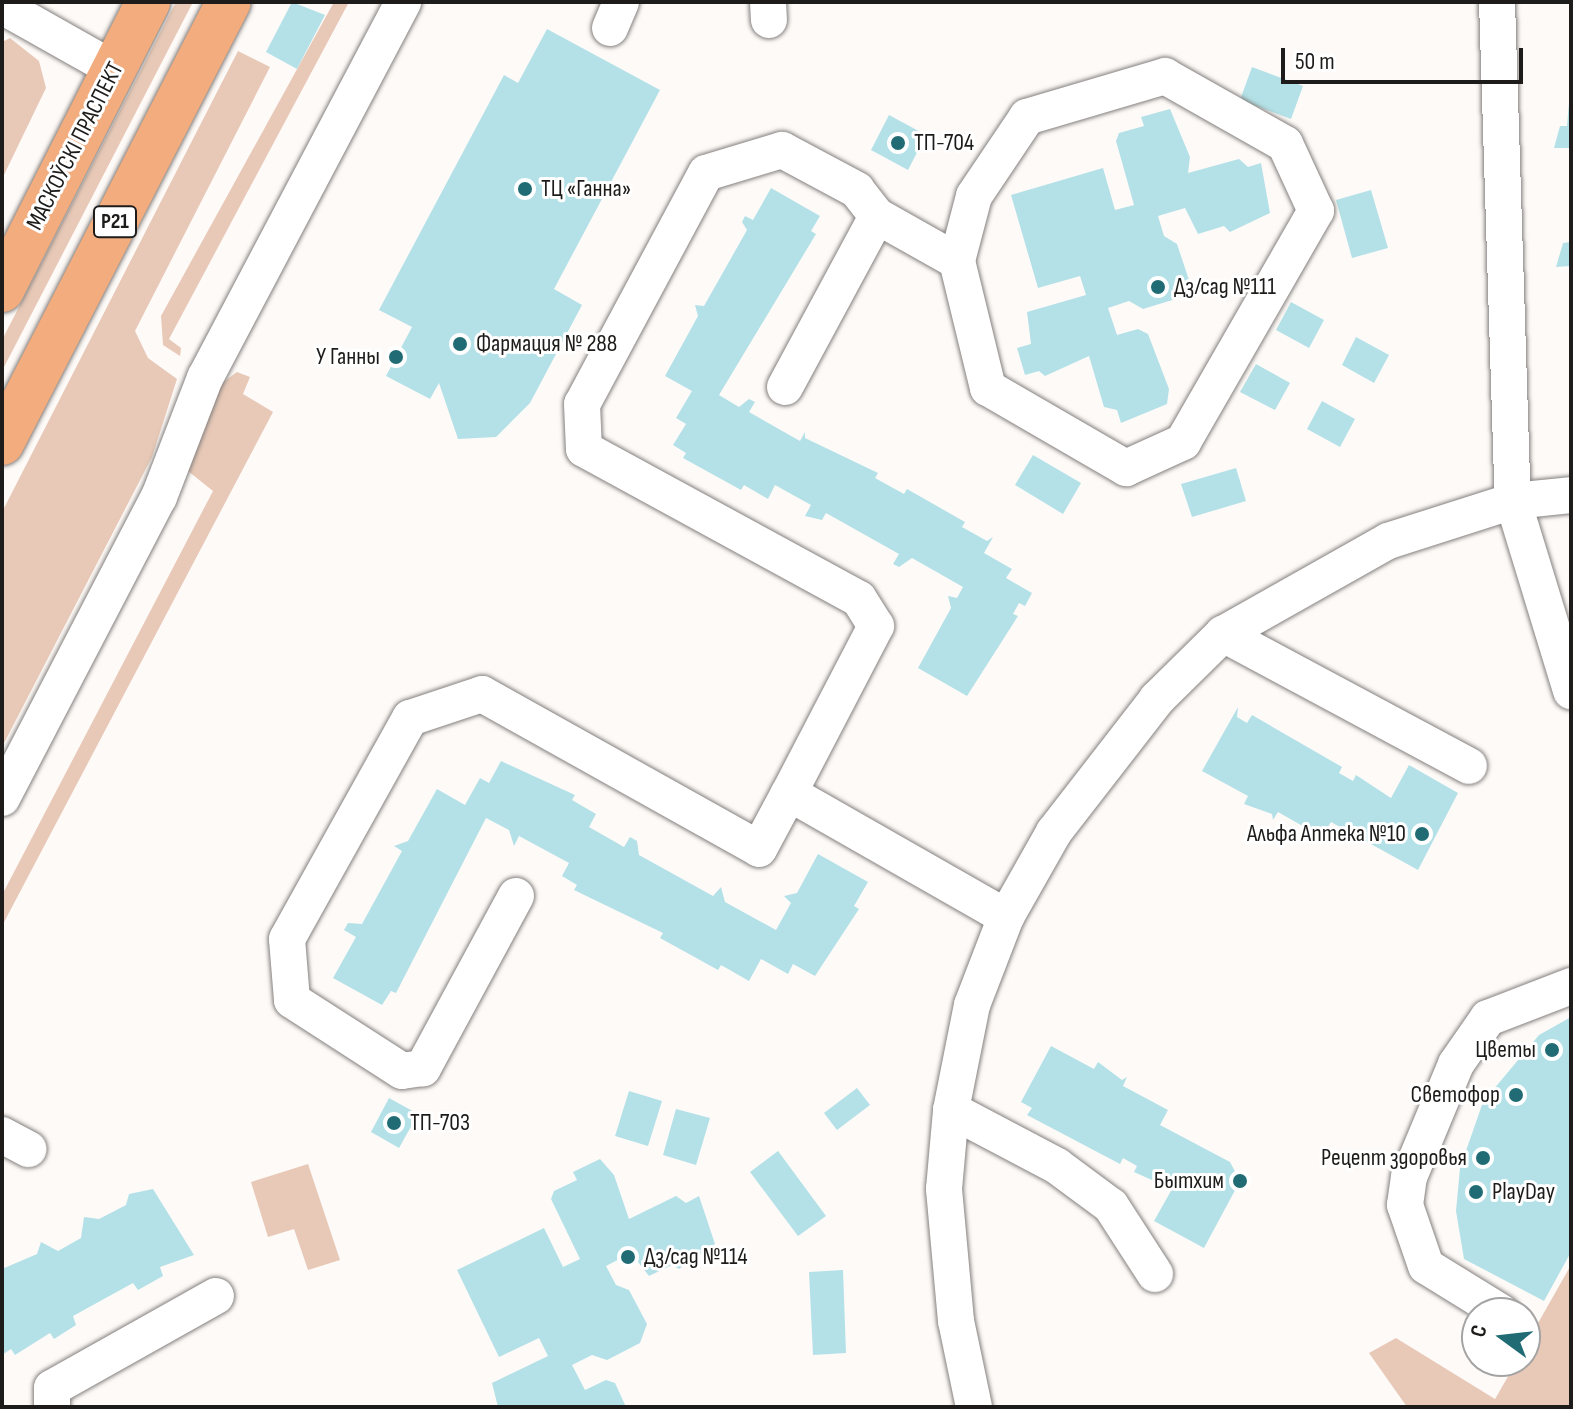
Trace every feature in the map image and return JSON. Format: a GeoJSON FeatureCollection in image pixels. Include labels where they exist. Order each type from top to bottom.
{"type":"FeatureCollection","features":[{"type":"Feature","properties":{"kind":"main road","name":"МАСКОЎСКІ ПРАСПЕКТ"},"geometry":{"type":"LineString","coordinates":[[2,290],[148,2]]}},
{"type":"Feature","properties":{"kind":"main road","name":"Р21"},"geometry":{"type":"LineString","coordinates":[[2,443],[229,2]]}},
{"type":"Feature","properties":{"kind":"street"},"geometry":{"type":"LineString","coordinates":[[2,798],[159,497],[205,378],[403,2]]}},
{"type":"Feature","properties":{"kind":"street"},"geometry":{"type":"LineString","coordinates":[[1497,2],[1513,501],[1571,691]]}},
{"type":"Feature","properties":{"kind":"street"},"geometry":{"type":"LineString","coordinates":[[2,6],[114,69]]}},
{"type":"Feature","properties":{"kind":"street"},"geometry":{"type":"LineString","coordinates":[[516,896],[423,1068],[402,1071],[292,1000],[287,939],[410,718],[482,694],[759,849],[876,626],[859,599],[584,449],[582,404],[706,173],[782,150],[857,190],[877,216],[957,261],[988,388],[1126,468],[1183,442],[1316,211],[1285,144],[1165,76],[1027,117],[974,196],[957,261]]}},
{"type":"Feature","properties":{"kind":"street"},"geometry":{"type":"LineString","coordinates":[[785,387],[877,216]]}},
{"type":"Feature","properties":{"kind":"street"},"geometry":{"type":"LineString","coordinates":[[974,1407],[956,1321],[944,1189],[951,1110],[972,1005],[1006,917],[1093,775],[1157,699],[1223,634],[1388,541],[1513,501],[1571,495]]}},
{"type":"Feature","properties":{"kind":"street"},"geometry":{"type":"LineString","coordinates":[[1223,634],[1469,766]]}},
{"type":"Feature","properties":{"kind":"street"},"geometry":{"type":"LineString","coordinates":[[789,793],[1006,917]]}},
{"type":"Feature","properties":{"kind":"street"},"geometry":{"type":"LineString","coordinates":[[1476,1297],[1426,1266],[1405,1205],[1409,1177],[1456,1064],[1488,1018],[1571,986]]}},
{"type":"Feature","properties":{"kind":"street"},"geometry":{"type":"LineString","coordinates":[[951,1110],[1057,1166],[1111,1206],[1155,1274]]}},
{"type":"Feature","properties":{"kind":"street"},"geometry":{"type":"LineString","coordinates":[[52,1407],[52,1388],[216,1296]]}},
{"type":"Feature","properties":{"kind":"shaded area"},"geometry":{"type":"Polygon","coordinates":[[[176,2],[193,2],[2,371],[2,340],[176,2]]]}},
{"type":"Feature","properties":{"kind":"shaded area"},"geometry":{"type":"Polygon","coordinates":[[[334,2],[349,2],[169,339],[181,348],[180,356],[163,345],[161,316],[334,2]]]}},
{"type":"Feature","properties":{"kind":"shaded area"},"geometry":{"type":"Polygon","coordinates":[[[10,38],[39,61],[46,88],[2,179],[2,42],[10,38]]]}},
{"type":"Feature","properties":{"kind":"shaded area"},"geometry":{"type":"Polygon","coordinates":[[[238,51],[270,67],[135,331],[148,358],[177,379],[152,457],[2,747],[2,512],[238,51]]]}},
{"type":"Feature","properties":{"kind":"shaded area"},"geometry":{"type":"Polygon","coordinates":[[[237,372],[250,377],[243,394],[273,412],[2,926],[2,895],[213,491],[188,471],[214,389],[237,372]]]}},
{"type":"Feature","properties":{"kind":"shaded area"},"geometry":{"type":"Polygon","coordinates":[[[308,1164],[340,1260],[308,1270],[294,1229],[268,1237],[251,1182],[308,1164]]]}},
{"type":"Feature","properties":{"kind":"shaded area"},"geometry":{"type":"Polygon","coordinates":[[[1571,1265],[1571,1407],[1407,1407],[1369,1353],[1396,1338],[1495,1399],[1508,1377],[1541,1377],[1541,1318],[1571,1265]]]}},
{"type":"Feature","properties":{"kind":"building"},"geometry":{"type":"Polygon","coordinates":[[[292,2],[325,15],[297,69],[266,52],[292,2]]]}},
{"type":"Feature","properties":{"kind":"building","name":"ТЦ «Ганна»"},"geometry":{"type":"Polygon","coordinates":[[[547,29],[660,90],[554,289],[582,305],[530,403],[496,437],[458,439],[439,383],[430,399],[386,376],[412,327],[379,310],[504,75],[518,83],[547,29]]]}},
{"type":"Feature","properties":{"kind":"building"},"geometry":{"type":"Polygon","coordinates":[[[1252,67],[1303,86],[1291,119],[1240,100],[1252,67]]]}},
{"type":"Feature","properties":{"kind":"building"},"geometry":{"type":"Polygon","coordinates":[[[1571,80],[1571,148],[1554,148],[1560,126],[1567,126],[1571,80]]]}},
{"type":"Feature","properties":{"kind":"building"},"geometry":{"type":"Polygon","coordinates":[[[1170,109],[1190,157],[1188,173],[1239,159],[1248,167],[1261,163],[1270,213],[1230,232],[1224,226],[1198,234],[1185,208],[1158,216],[1164,236],[1177,244],[1189,280],[1179,298],[1143,309],[1129,301],[1108,308],[1117,335],[1138,329],[1148,334],[1169,389],[1167,404],[1121,423],[1117,410],[1104,407],[1089,356],[1045,376],[1039,371],[1025,375],[1017,348],[1031,344],[1027,312],[1086,295],[1080,276],[1038,288],[1011,195],[1103,168],[1115,210],[1134,205],[1116,141],[1119,133],[1144,126],[1141,117],[1170,109]]]}},
{"type":"Feature","properties":{"kind":"building","name":"ТП-704"},"geometry":{"type":"Polygon","coordinates":[[[889,115],[926,135],[908,170],[871,150],[889,115]]]}},
{"type":"Feature","properties":{"kind":"building"},"geometry":{"type":"Polygon","coordinates":[[[771,188],[820,216],[811,231],[816,234],[719,395],[739,407],[749,399],[755,402],[749,412],[800,441],[805,432],[805,438],[878,473],[875,478],[904,494],[907,489],[965,522],[962,527],[987,541],[993,537],[984,553],[1012,569],[1006,578],[1032,593],[1025,606],[1019,603],[1013,614],[1018,616],[967,696],[918,668],[951,608],[948,596],[957,598],[963,587],[912,558],[899,567],[893,564],[899,554],[826,513],[822,520],[805,516],[811,505],[775,485],[768,499],[744,485],[741,490],[683,458],[686,453],[673,445],[686,424],[676,418],[692,391],[665,376],[698,316],[695,305],[704,306],[747,230],[742,222],[745,216],[753,220],[771,188]]]}},
{"type":"Feature","properties":{"kind":"building"},"geometry":{"type":"Polygon","coordinates":[[[1371,190],[1388,248],[1352,258],[1336,200],[1371,190]]]}},
{"type":"Feature","properties":{"kind":"building"},"geometry":{"type":"Polygon","coordinates":[[[1571,242],[1571,266],[1556,267],[1563,243],[1571,242]]]}},
{"type":"Feature","properties":{"kind":"building"},"geometry":{"type":"Polygon","coordinates":[[[1291,302],[1324,320],[1309,348],[1276,330],[1291,302]]]}},
{"type":"Feature","properties":{"kind":"building"},"geometry":{"type":"Polygon","coordinates":[[[1356,337],[1389,355],[1374,383],[1342,365],[1356,337]]]}},
{"type":"Feature","properties":{"kind":"building"},"geometry":{"type":"Polygon","coordinates":[[[1256,364],[1290,383],[1275,410],[1240,392],[1256,364]]]}},
{"type":"Feature","properties":{"kind":"building"},"geometry":{"type":"Polygon","coordinates":[[[1322,401],[1355,419],[1340,447],[1307,429],[1322,401]]]}},
{"type":"Feature","properties":{"kind":"building"},"geometry":{"type":"Polygon","coordinates":[[[1033,455],[1081,483],[1063,514],[1015,485],[1033,455]]]}},
{"type":"Feature","properties":{"kind":"building"},"geometry":{"type":"Polygon","coordinates":[[[1236,468],[1246,501],[1192,517],[1181,484],[1236,468]]]}},
{"type":"Feature","properties":{"kind":"building"},"geometry":{"type":"Polygon","coordinates":[[[1238,707],[1237,717],[1247,723],[1252,715],[1342,767],[1339,773],[1353,781],[1356,775],[1391,798],[1409,765],[1458,793],[1418,870],[1331,822],[1322,837],[1278,812],[1273,820],[1272,814],[1244,804],[1248,796],[1202,771],[1238,707]]]}},
{"type":"Feature","properties":{"kind":"building"},"geometry":{"type":"Polygon","coordinates":[[[501,761],[575,795],[572,800],[596,814],[589,827],[624,847],[630,837],[637,841],[639,855],[713,896],[721,887],[725,902],[776,930],[791,903],[784,896],[797,893],[818,854],[868,882],[854,906],[859,909],[815,976],[793,964],[788,974],[761,959],[749,981],[721,965],[718,970],[660,938],[663,933],[574,890],[577,885],[562,876],[569,863],[519,836],[514,846],[509,830],[486,818],[396,993],[391,991],[382,1005],[333,978],[356,937],[344,930],[348,923],[362,924],[402,851],[394,846],[408,841],[437,789],[465,805],[480,778],[489,783],[501,761]]]}},
{"type":"Feature","properties":{"kind":"building"},"geometry":{"type":"Polygon","coordinates":[[[1571,1017],[1571,1252],[1544,1301],[1464,1259],[1456,1211],[1460,1168],[1483,1102],[1539,1035],[1571,1017]]]}},
{"type":"Feature","properties":{"kind":"building"},"geometry":{"type":"Polygon","coordinates":[[[1051,1046],[1094,1069],[1098,1062],[1122,1080],[1127,1077],[1123,1086],[1168,1110],[1160,1125],[1230,1162],[1240,1181],[1204,1248],[1154,1221],[1172,1189],[1134,1172],[1137,1166],[1123,1158],[1120,1164],[1027,1115],[1032,1108],[1021,1102],[1051,1046]]]}},
{"type":"Feature","properties":{"kind":"building"},"geometry":{"type":"Polygon","coordinates":[[[857,1088],[870,1105],[837,1130],[824,1113],[857,1088]]]}},
{"type":"Feature","properties":{"kind":"building"},"geometry":{"type":"Polygon","coordinates":[[[629,1091],[662,1101],[648,1146],[615,1136],[629,1091]]]}},
{"type":"Feature","properties":{"kind":"building","name":"ТП-703"},"geometry":{"type":"Polygon","coordinates":[[[389,1098],[418,1114],[399,1148],[371,1132],[389,1098]]]}},
{"type":"Feature","properties":{"kind":"building"},"geometry":{"type":"Polygon","coordinates":[[[676,1109],[710,1118],[696,1165],[663,1155],[676,1109]]]}},
{"type":"Feature","properties":{"kind":"building"},"geometry":{"type":"Polygon","coordinates":[[[778,1151],[826,1216],[798,1236],[750,1172],[778,1151]]]}},
{"type":"Feature","properties":{"kind":"building"},"geometry":{"type":"Polygon","coordinates":[[[600,1159],[614,1175],[629,1219],[676,1196],[686,1203],[699,1196],[715,1244],[679,1269],[672,1265],[649,1276],[631,1253],[606,1266],[616,1285],[629,1290],[647,1324],[640,1343],[607,1360],[592,1355],[572,1365],[585,1390],[606,1380],[615,1383],[626,1407],[498,1407],[492,1383],[548,1356],[539,1338],[499,1357],[457,1270],[544,1228],[563,1267],[580,1259],[551,1199],[554,1191],[577,1180],[573,1172],[600,1159]]]}},
{"type":"Feature","properties":{"kind":"building"},"geometry":{"type":"Polygon","coordinates":[[[153,1189],[194,1255],[160,1267],[163,1276],[138,1290],[133,1283],[73,1316],[76,1325],[54,1339],[50,1333],[15,1355],[11,1349],[2,1355],[2,1269],[37,1254],[41,1242],[58,1251],[81,1238],[84,1217],[99,1219],[126,1205],[129,1194],[153,1189]]]}},
{"type":"Feature","properties":{"kind":"building"},"geometry":{"type":"Polygon","coordinates":[[[843,1270],[846,1353],[813,1355],[809,1272],[843,1270]]]}},
{"type":"Feature","properties":{"kind":"place","name":"ТП-704"},"geometry":{"type":"Point","coordinates":[898,143]}},
{"type":"Feature","properties":{"kind":"place","name":"ТЦ «Ганна»"},"geometry":{"type":"Point","coordinates":[525,189]}},
{"type":"Feature","properties":{"kind":"place","name":"Дз/сад №111"},"geometry":{"type":"Point","coordinates":[1158,287]}},
{"type":"Feature","properties":{"kind":"place","name":"Фармация № 288"},"geometry":{"type":"Point","coordinates":[460,344]}},
{"type":"Feature","properties":{"kind":"place","name":"У Ганны"},"geometry":{"type":"Point","coordinates":[396,357]}},
{"type":"Feature","properties":{"kind":"place","name":"Альфа Аптека №10"},"geometry":{"type":"Point","coordinates":[1422,834]}},
{"type":"Feature","properties":{"kind":"place","name":"Цветы"},"geometry":{"type":"Point","coordinates":[1552,1050]}},
{"type":"Feature","properties":{"kind":"place","name":"Светофор"},"geometry":{"type":"Point","coordinates":[1516,1095]}},
{"type":"Feature","properties":{"kind":"place","name":"ТП-703"},"geometry":{"type":"Point","coordinates":[394,1123]}},
{"type":"Feature","properties":{"kind":"place","name":"Рецепт здоровья"},"geometry":{"type":"Point","coordinates":[1483,1158]}},
{"type":"Feature","properties":{"kind":"place","name":"Бытхим"},"geometry":{"type":"Point","coordinates":[1240,1181]}},
{"type":"Feature","properties":{"kind":"place","name":"PlayDay"},"geometry":{"type":"Point","coordinates":[1476,1192]}},
{"type":"Feature","properties":{"kind":"place","name":"Дз/сад №114"},"geometry":{"type":"Point","coordinates":[628,1257]}}]}
